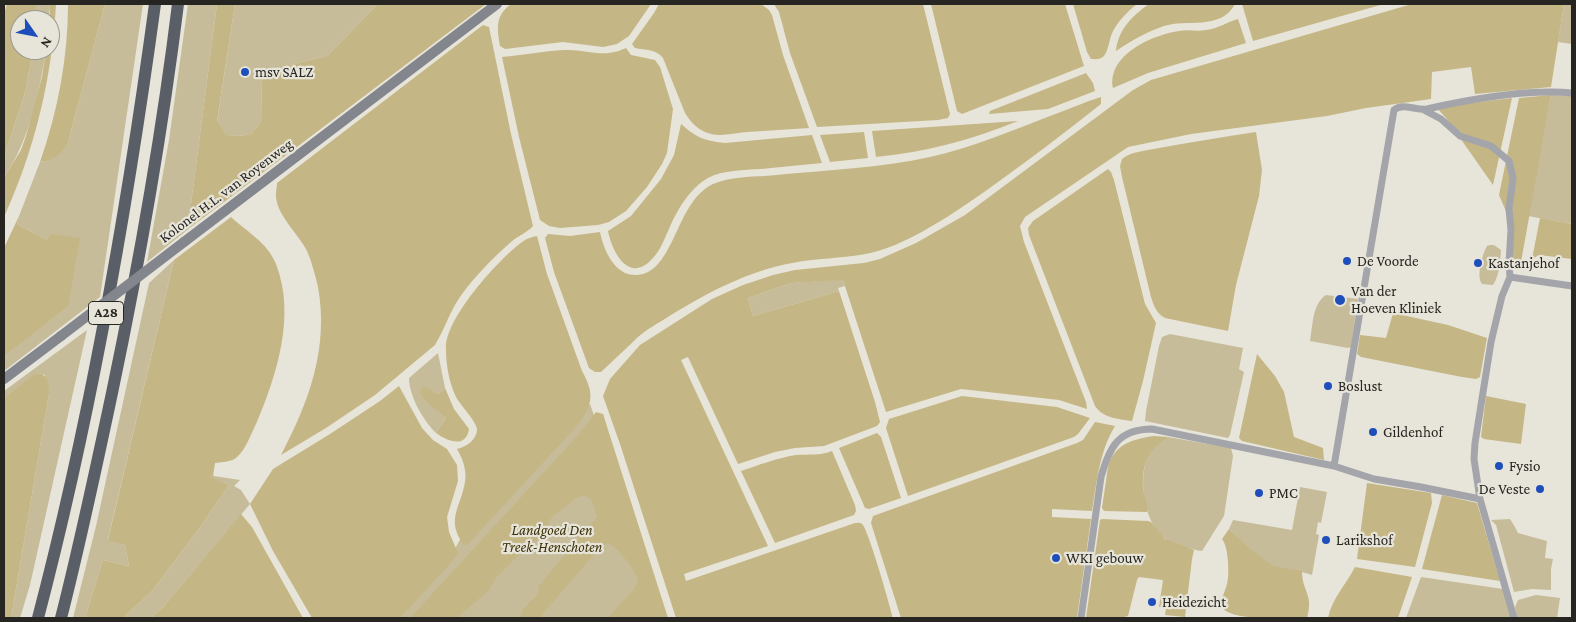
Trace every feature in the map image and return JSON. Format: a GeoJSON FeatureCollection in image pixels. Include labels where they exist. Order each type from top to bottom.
{"type":"FeatureCollection","features":[{"type":"Feature","properties":{"kind":"highway","name":"A28"},"geometry":{"type":"LineString","coordinates":[[38,618],[79,445],[102,337],[132,168],[155,4]]}},
{"type":"Feature","properties":{"kind":"highway","name":"A28"},"geometry":{"type":"LineString","coordinates":[[61,618],[100,451],[141,246],[165,101],[178,4]]}},
{"type":"Feature","properties":{"kind":"street","name":"Kolonel H.L. van Royenweg"},"geometry":{"type":"LineString","coordinates":[[4,379],[497,4]]}},
{"type":"Feature","properties":{"kind":"street"},"geometry":{"type":"LineString","coordinates":[[1424,110],[1460,101],[1522,94],[1572,93]]}},
{"type":"Feature","properties":{"kind":"street"},"geometry":{"type":"LineString","coordinates":[[1334,466],[1393,112],[1395,108],[1400,107],[1424,110],[1441,119],[1460,136],[1491,146],[1509,161],[1511,165],[1513,178],[1509,209],[1511,230],[1510,277],[1502,296],[1491,342],[1474,459],[1480,499],[1514,618]]}},
{"type":"Feature","properties":{"kind":"street"},"geometry":{"type":"LineString","coordinates":[[1510,277],[1572,286]]}},
{"type":"Feature","properties":{"kind":"street"},"geometry":{"type":"LineString","coordinates":[[1081,618],[1101,477],[1107,457],[1116,442],[1126,434],[1139,429],[1152,429],[1334,466],[1374,479],[1480,499]]}},
{"type":"Feature","properties":{"kind":"green space"},"geometry":{"type":"Polygon","coordinates":[[[36,4],[50,4],[50,10],[36,10],[36,4]]]}},
{"type":"Feature","properties":{"kind":"green space"},"geometry":{"type":"Polygon","coordinates":[[[105,4],[143,4],[100,297],[4,371],[4,356],[22,341],[47,240],[17,224],[19,216],[40,162],[45,161],[68,142],[105,4]]]}},
{"type":"Feature","properties":{"kind":"green space"},"geometry":{"type":"Polygon","coordinates":[[[188,4],[217,4],[191,204],[191,227],[147,262],[169,140],[188,4]]]}},
{"type":"Feature","properties":{"kind":"green space","name":"msv SALZ"},"geometry":{"type":"Polygon","coordinates":[[[235,4],[378,4],[327,56],[269,70],[262,75],[261,122],[251,134],[240,136],[227,135],[217,122],[235,4]]]}},
{"type":"Feature","properties":{"kind":"green space"},"geometry":{"type":"Polygon","coordinates":[[[1564,4],[1572,4],[1572,44],[1558,42],[1564,4]]]}},
{"type":"Feature","properties":{"kind":"green space"},"geometry":{"type":"Polygon","coordinates":[[[31,60],[44,60],[32,117],[20,148],[4,178],[4,157],[25,93],[31,60]]]}},
{"type":"Feature","properties":{"kind":"green space"},"geometry":{"type":"Polygon","coordinates":[[[1551,95],[1572,96],[1572,224],[1528,216],[1551,95]]]}},
{"type":"Feature","properties":{"kind":"green space"},"geometry":{"type":"Polygon","coordinates":[[[1494,245],[1501,250],[1498,272],[1493,285],[1482,284],[1480,280],[1480,265],[1487,246],[1494,245]]]}},
{"type":"Feature","properties":{"kind":"green space"},"geometry":{"type":"Polygon","coordinates":[[[174,260],[108,539],[125,545],[129,566],[103,560],[85,618],[73,618],[96,526],[149,283],[174,260]]]}},
{"type":"Feature","properties":{"kind":"green space"},"geometry":{"type":"Polygon","coordinates":[[[843,280],[845,286],[838,288],[839,291],[753,316],[748,298],[791,283],[843,280]]]}},
{"type":"Feature","properties":{"kind":"green space"},"geometry":{"type":"Polygon","coordinates":[[[1326,295],[1358,299],[1351,347],[1310,341],[1318,304],[1326,295]]]}},
{"type":"Feature","properties":{"kind":"green space"},"geometry":{"type":"Polygon","coordinates":[[[87,330],[30,585],[20,618],[11,618],[49,394],[45,375],[40,373],[34,375],[4,398],[4,391],[87,330]]]}},
{"type":"Feature","properties":{"kind":"green space"},"geometry":{"type":"Polygon","coordinates":[[[1170,334],[1243,348],[1239,369],[1244,372],[1228,438],[1145,421],[1159,346],[1162,337],[1170,334]]]}},
{"type":"Feature","properties":{"kind":"green space"},"geometry":{"type":"Polygon","coordinates":[[[438,353],[445,388],[438,394],[434,392],[423,398],[446,418],[436,433],[418,407],[411,392],[409,378],[438,353]]]}},
{"type":"Feature","properties":{"kind":"green space","name":"Landgoed Den Treek-Henschoten"},"geometry":{"type":"Polygon","coordinates":[[[590,404],[596,421],[603,414],[634,531],[664,618],[394,618],[449,560],[500,465],[590,404]]]}},
{"type":"Feature","properties":{"kind":"green space"},"geometry":{"type":"Polygon","coordinates":[[[1168,437],[1231,448],[1233,456],[1224,516],[1202,551],[1170,542],[1162,536],[1155,528],[1146,508],[1143,484],[1146,461],[1154,447],[1168,437]]]}},
{"type":"Feature","properties":{"kind":"green space"},"geometry":{"type":"Polygon","coordinates":[[[201,474],[240,480],[234,486],[241,490],[250,504],[164,606],[151,618],[123,618],[152,591],[229,485],[201,474]]]}},
{"type":"Feature","properties":{"kind":"green space"},"geometry":{"type":"Polygon","coordinates":[[[1300,487],[1327,492],[1321,523],[1318,522],[1316,534],[1319,535],[1312,575],[1268,564],[1256,556],[1229,529],[1233,520],[1292,530],[1300,487]]]}},
{"type":"Feature","properties":{"kind":"green space"},"geometry":{"type":"Polygon","coordinates":[[[1510,519],[1518,533],[1547,541],[1545,558],[1553,559],[1551,590],[1532,589],[1514,592],[1496,525],[1491,520],[1510,519]]]}},
{"type":"Feature","properties":{"kind":"green space"},"geometry":{"type":"Polygon","coordinates":[[[1421,577],[1503,589],[1512,618],[1406,618],[1421,577]]]}},
{"type":"Feature","properties":{"kind":"green space"},"geometry":{"type":"Polygon","coordinates":[[[1536,595],[1560,598],[1557,618],[1517,618],[1515,607],[1518,600],[1536,595]]]}},
{"type":"Feature","properties":{"kind":"shaded area"},"geometry":{"type":"Polygon","coordinates":[[[7,4],[36,4],[36,10],[10,10],[10,60],[31,60],[25,93],[4,157],[4,14],[7,4]]]}},
{"type":"Feature","properties":{"kind":"shaded area"},"geometry":{"type":"Polygon","coordinates":[[[50,4],[56,4],[56,10],[50,10],[50,4]]]}},
{"type":"Feature","properties":{"kind":"shaded area"},"geometry":{"type":"Polygon","coordinates":[[[68,4],[105,4],[68,142],[57,156],[40,162],[61,84],[68,24],[68,4]]]}},
{"type":"Feature","properties":{"kind":"shaded area"},"geometry":{"type":"Polygon","coordinates":[[[217,4],[235,4],[217,121],[227,135],[240,136],[251,134],[261,122],[262,75],[269,70],[327,56],[378,4],[486,4],[191,227],[191,204],[217,4]]]}},
{"type":"Feature","properties":{"kind":"shaded area"},"geometry":{"type":"Polygon","coordinates":[[[511,4],[651,4],[629,36],[617,44],[603,47],[563,42],[505,49],[500,46],[498,23],[502,13],[511,4]]]}},
{"type":"Feature","properties":{"kind":"shaded area"},"geometry":{"type":"Polygon","coordinates":[[[659,4],[761,4],[769,10],[809,128],[720,135],[710,134],[696,126],[685,113],[663,58],[654,51],[635,48],[632,44],[659,4]]]}},
{"type":"Feature","properties":{"kind":"shaded area"},"geometry":{"type":"Polygon","coordinates":[[[774,4],[923,4],[950,114],[948,118],[817,127],[790,53],[779,12],[774,4]]]}},
{"type":"Feature","properties":{"kind":"shaded area"},"geometry":{"type":"Polygon","coordinates":[[[931,4],[1065,4],[1084,66],[962,114],[957,111],[931,4]]]}},
{"type":"Feature","properties":{"kind":"shaded area"},"geometry":{"type":"Polygon","coordinates":[[[1073,4],[1137,4],[1115,27],[1103,57],[1091,59],[1087,52],[1073,4]]]}},
{"type":"Feature","properties":{"kind":"shaded area"},"geometry":{"type":"Polygon","coordinates":[[[1149,4],[1234,4],[1234,6],[1228,13],[1211,21],[1164,26],[1139,37],[1116,51],[1117,43],[1127,24],[1149,4]]]}},
{"type":"Feature","properties":{"kind":"shaded area"},"geometry":{"type":"Polygon","coordinates":[[[1242,4],[1384,4],[1253,41],[1242,4]]]}},
{"type":"Feature","properties":{"kind":"shaded area"},"geometry":{"type":"Polygon","coordinates":[[[1412,4],[1564,4],[1551,87],[1475,94],[1471,67],[1432,72],[1431,99],[1366,108],[1327,116],[1191,134],[1128,147],[1025,217],[1020,226],[1024,242],[1086,402],[1087,409],[1059,400],[961,389],[886,412],[843,280],[791,283],[748,298],[753,316],[839,291],[880,422],[877,426],[824,446],[795,448],[775,452],[738,464],[688,357],[681,360],[768,546],[684,574],[686,581],[859,523],[862,524],[869,539],[893,618],[676,618],[603,396],[610,379],[640,345],[712,299],[743,285],[795,270],[864,263],[880,259],[916,243],[965,215],[1133,90],[1151,80],[1412,4]]]}},
{"type":"Feature","properties":{"kind":"shaded area"},"geometry":{"type":"Polygon","coordinates":[[[1238,19],[1246,43],[1148,73],[1113,88],[1113,76],[1117,66],[1124,57],[1145,42],[1168,33],[1210,29],[1238,19]]]}},
{"type":"Feature","properties":{"kind":"shaded area"},"geometry":{"type":"Polygon","coordinates":[[[483,25],[489,27],[511,134],[533,226],[513,240],[485,266],[467,287],[454,306],[435,345],[375,395],[281,455],[300,415],[314,374],[319,353],[321,310],[318,287],[307,251],[279,209],[276,194],[277,183],[483,25]]]}},
{"type":"Feature","properties":{"kind":"shaded area"},"geometry":{"type":"Polygon","coordinates":[[[626,48],[631,55],[655,60],[660,67],[673,109],[667,153],[647,187],[626,211],[609,222],[598,225],[560,228],[549,226],[540,220],[519,137],[502,57],[564,50],[610,53],[626,48]]]}},
{"type":"Feature","properties":{"kind":"shaded area"},"geometry":{"type":"Polygon","coordinates":[[[45,60],[51,60],[33,139],[25,165],[4,217],[4,178],[21,150],[42,77],[45,60]]]}},
{"type":"Feature","properties":{"kind":"shaded area"},"geometry":{"type":"Polygon","coordinates":[[[1086,73],[1093,83],[1095,91],[1048,109],[989,114],[990,111],[1086,73]]]}},
{"type":"Feature","properties":{"kind":"shaded area"},"geometry":{"type":"Polygon","coordinates":[[[1551,95],[1521,262],[1508,271],[1508,216],[1499,195],[1519,98],[1551,95]]]}},
{"type":"Feature","properties":{"kind":"shaded area"},"geometry":{"type":"Polygon","coordinates":[[[1101,97],[1101,104],[1037,153],[961,208],[922,232],[882,250],[792,263],[729,283],[647,330],[601,372],[595,372],[589,368],[554,272],[545,238],[548,234],[570,236],[600,232],[609,256],[619,269],[634,275],[643,274],[654,268],[662,259],[691,204],[701,192],[720,181],[873,166],[930,157],[979,143],[1101,97]]]}},
{"type":"Feature","properties":{"kind":"shaded area"},"geometry":{"type":"Polygon","coordinates":[[[1512,98],[1493,185],[1446,118],[1436,107],[1512,98]]]}},
{"type":"Feature","properties":{"kind":"shaded area"},"geometry":{"type":"Polygon","coordinates":[[[1018,121],[948,144],[913,152],[876,157],[872,131],[1018,121]]]}},
{"type":"Feature","properties":{"kind":"shaded area"},"geometry":{"type":"Polygon","coordinates":[[[681,124],[701,138],[725,143],[812,135],[822,163],[734,171],[720,173],[708,178],[701,182],[685,200],[655,256],[644,266],[629,267],[613,248],[608,231],[631,216],[661,179],[674,155],[681,124]]]}},
{"type":"Feature","properties":{"kind":"shaded area"},"geometry":{"type":"Polygon","coordinates":[[[864,132],[868,158],[830,162],[820,135],[864,132]]]}},
{"type":"Feature","properties":{"kind":"shaded area"},"geometry":{"type":"Polygon","coordinates":[[[1256,132],[1262,170],[1259,196],[1236,285],[1228,331],[1165,318],[1157,312],[1151,297],[1122,177],[1120,166],[1122,159],[1130,154],[1139,152],[1256,132]]]}},
{"type":"Feature","properties":{"kind":"shaded area"},"geometry":{"type":"Polygon","coordinates":[[[1108,169],[1114,180],[1145,304],[1156,323],[1132,421],[1116,419],[1102,413],[1095,406],[1029,235],[1028,228],[1033,221],[1108,169]]]}},
{"type":"Feature","properties":{"kind":"shaded area"},"geometry":{"type":"Polygon","coordinates":[[[19,216],[17,224],[47,240],[51,234],[80,238],[68,306],[4,356],[4,248],[19,216]]]}},
{"type":"Feature","properties":{"kind":"shaded area"},"geometry":{"type":"Polygon","coordinates":[[[231,217],[267,249],[276,264],[282,284],[284,324],[277,365],[271,386],[243,450],[232,460],[215,463],[213,477],[206,475],[229,485],[152,591],[123,618],[85,618],[103,560],[129,566],[125,545],[108,540],[174,260],[231,217]]]}},
{"type":"Feature","properties":{"kind":"shaded area"},"geometry":{"type":"Polygon","coordinates":[[[1540,218],[1572,224],[1572,259],[1539,255],[1532,259],[1540,218]]]}},
{"type":"Feature","properties":{"kind":"shaded area"},"geometry":{"type":"Polygon","coordinates":[[[537,236],[547,274],[589,387],[590,401],[575,428],[467,545],[464,545],[458,536],[455,521],[465,478],[464,465],[457,449],[464,447],[470,442],[477,433],[477,429],[456,397],[451,385],[446,349],[448,336],[463,306],[487,275],[522,242],[537,236]]]}},
{"type":"Feature","properties":{"kind":"shaded area"},"geometry":{"type":"Polygon","coordinates":[[[1393,313],[1448,325],[1487,338],[1480,377],[1476,379],[1462,377],[1361,357],[1357,354],[1360,335],[1386,338],[1393,313]]]}},
{"type":"Feature","properties":{"kind":"shaded area"},"geometry":{"type":"Polygon","coordinates":[[[1257,354],[1275,376],[1284,392],[1294,437],[1323,448],[1324,460],[1242,441],[1239,438],[1257,354]]]}},
{"type":"Feature","properties":{"kind":"shaded area"},"geometry":{"type":"Polygon","coordinates":[[[40,373],[47,379],[49,394],[11,618],[4,618],[4,398],[33,375],[40,373]]]}},
{"type":"Feature","properties":{"kind":"shaded area"},"geometry":{"type":"Polygon","coordinates":[[[399,386],[422,428],[433,440],[447,449],[457,465],[458,481],[447,517],[449,532],[458,553],[400,618],[312,618],[273,551],[250,504],[273,469],[330,434],[399,386]]]}},
{"type":"Feature","properties":{"kind":"shaded area"},"geometry":{"type":"Polygon","coordinates":[[[422,387],[438,394],[445,388],[454,409],[469,429],[464,439],[456,442],[450,441],[436,433],[446,418],[423,398],[420,392],[422,387]]]}},
{"type":"Feature","properties":{"kind":"shaded area"},"geometry":{"type":"Polygon","coordinates":[[[962,396],[1057,407],[1090,418],[1074,437],[908,496],[886,428],[889,419],[962,396]]]}},
{"type":"Feature","properties":{"kind":"shaded area"},"geometry":{"type":"Polygon","coordinates":[[[1486,396],[1526,404],[1521,444],[1481,437],[1486,396]]]}},
{"type":"Feature","properties":{"kind":"shaded area"},"geometry":{"type":"Polygon","coordinates":[[[596,412],[603,414],[668,618],[608,618],[634,589],[638,581],[626,559],[616,548],[607,544],[598,550],[539,618],[520,618],[523,609],[538,594],[539,586],[597,517],[592,500],[584,495],[576,498],[552,517],[541,536],[495,579],[490,589],[457,618],[410,618],[580,433],[596,412]]]}},
{"type":"Feature","properties":{"kind":"shaded area"},"geometry":{"type":"Polygon","coordinates":[[[1095,422],[1115,426],[1102,457],[1092,511],[1052,509],[1052,517],[1091,519],[1077,618],[901,618],[871,523],[873,516],[1077,443],[1083,440],[1095,422]]]}},
{"type":"Feature","properties":{"kind":"shaded area"},"geometry":{"type":"Polygon","coordinates":[[[877,433],[881,437],[901,498],[869,509],[865,508],[839,448],[877,433]]]}},
{"type":"Feature","properties":{"kind":"shaded area"},"geometry":{"type":"Polygon","coordinates":[[[1154,436],[1168,437],[1151,452],[1145,464],[1143,488],[1147,512],[1104,511],[1102,508],[1108,467],[1115,453],[1125,444],[1154,436]]]}},
{"type":"Feature","properties":{"kind":"shaded area"},"geometry":{"type":"Polygon","coordinates":[[[832,451],[855,505],[856,511],[854,515],[775,543],[741,471],[789,456],[828,453],[832,451]]]}},
{"type":"Feature","properties":{"kind":"shaded area"},"geometry":{"type":"Polygon","coordinates":[[[1367,483],[1431,493],[1432,503],[1415,567],[1357,559],[1367,483]]]}},
{"type":"Feature","properties":{"kind":"shaded area"},"geometry":{"type":"Polygon","coordinates":[[[1442,495],[1477,503],[1500,581],[1422,569],[1442,495]]]}},
{"type":"Feature","properties":{"kind":"shaded area"},"geometry":{"type":"Polygon","coordinates":[[[241,514],[252,527],[303,618],[151,618],[164,606],[241,514]]]}},
{"type":"Feature","properties":{"kind":"shaded area"},"geometry":{"type":"Polygon","coordinates":[[[1100,520],[1151,522],[1165,539],[1194,550],[1185,617],[1165,615],[1166,608],[1159,607],[1163,580],[1139,577],[1128,616],[1121,618],[1086,618],[1100,520]]]}},
{"type":"Feature","properties":{"kind":"shaded area"},"geometry":{"type":"Polygon","coordinates":[[[1229,529],[1250,549],[1273,566],[1302,571],[1309,603],[1307,618],[1275,619],[1250,617],[1238,615],[1222,608],[1228,569],[1227,552],[1222,539],[1229,529]]]}},
{"type":"Feature","properties":{"kind":"shaded area"},"geometry":{"type":"Polygon","coordinates":[[[1355,567],[1412,577],[1398,618],[1328,618],[1336,598],[1355,567]]]}},
{"type":"Feature","properties":{"kind":"place","name":"msv SALZ"},"geometry":{"type":"Point","coordinates":[245,72]}},
{"type":"Feature","properties":{"kind":"place","name":"De Voorde"},"geometry":{"type":"Point","coordinates":[1347,261]}},
{"type":"Feature","properties":{"kind":"place","name":"Kastanjehof"},"geometry":{"type":"Point","coordinates":[1478,263]}},
{"type":"Feature","properties":{"kind":"place","name":"Van der Hoeven Kliniek"},"geometry":{"type":"Point","coordinates":[1340,300]}},
{"type":"Feature","properties":{"kind":"place","name":"Boslust"},"geometry":{"type":"Point","coordinates":[1328,386]}},
{"type":"Feature","properties":{"kind":"place","name":"Gildenhof"},"geometry":{"type":"Point","coordinates":[1373,432]}},
{"type":"Feature","properties":{"kind":"place","name":"Fysio"},"geometry":{"type":"Point","coordinates":[1499,466]}},
{"type":"Feature","properties":{"kind":"place","name":"De Veste"},"geometry":{"type":"Point","coordinates":[1540,489]}},
{"type":"Feature","properties":{"kind":"place","name":"PMC"},"geometry":{"type":"Point","coordinates":[1259,493]}},
{"type":"Feature","properties":{"kind":"place","name":"Larikshof"},"geometry":{"type":"Point","coordinates":[1326,540]}},
{"type":"Feature","properties":{"kind":"place","name":"WKI gebouw"},"geometry":{"type":"Point","coordinates":[1056,558]}},
{"type":"Feature","properties":{"kind":"place","name":"Heidezicht"},"geometry":{"type":"Point","coordinates":[1152,602]}}]}
